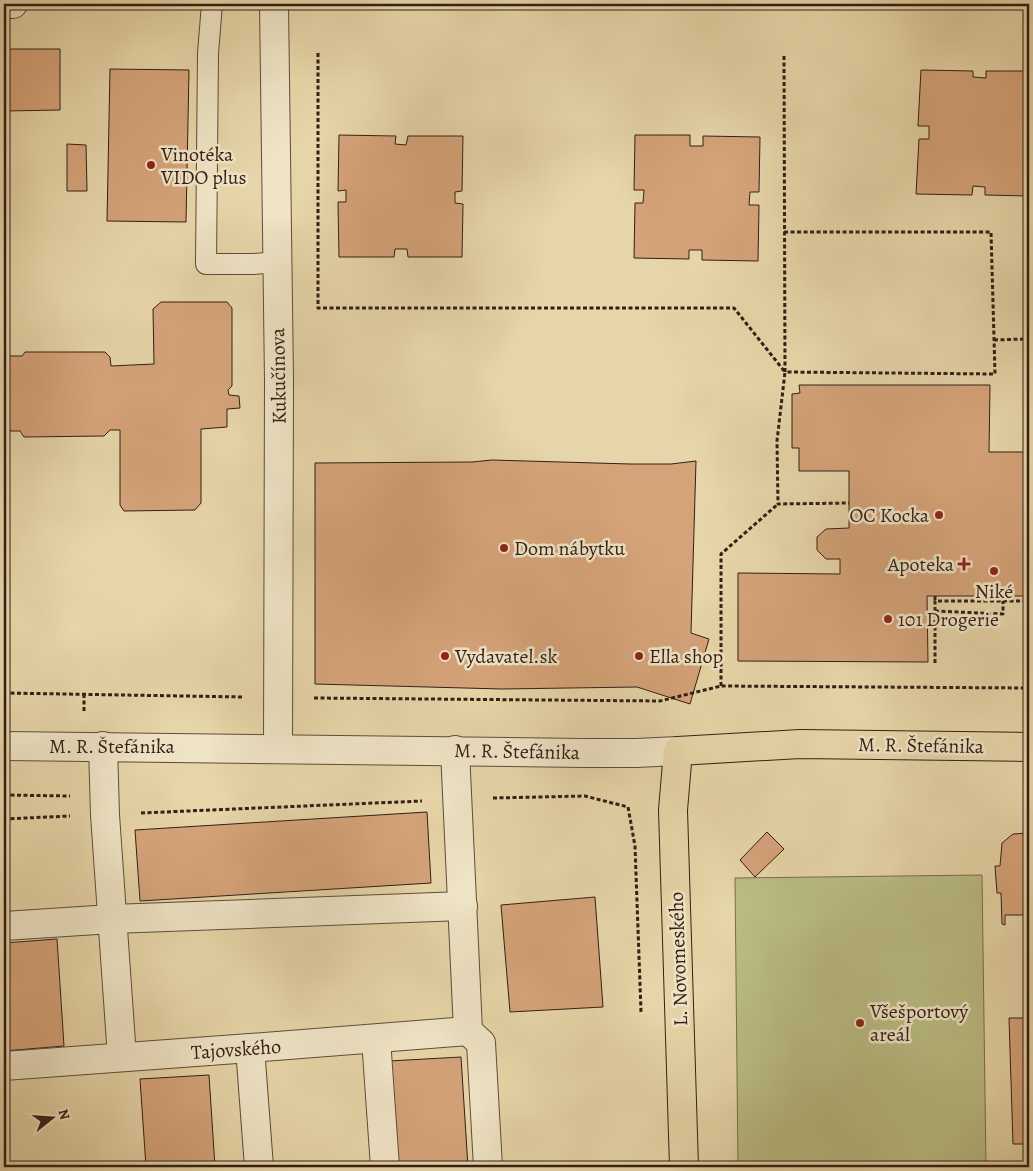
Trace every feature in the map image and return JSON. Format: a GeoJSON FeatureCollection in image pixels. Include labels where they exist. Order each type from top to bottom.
{"type":"FeatureCollection","features":[{"type":"Feature","properties":{"kind":"main road","name":"M. R. Štefánika"},"geometry":{"type":"LineString","coordinates":[[678,750],[800,744],[1029,747]]}},
{"type":"Feature","properties":{"kind":"main road","name":"L. Novomeského"},"geometry":{"type":"LineString","coordinates":[[678,750],[673,810],[684,1167]]}},
{"type":"Feature","properties":{"kind":"street"},"geometry":{"type":"LineString","coordinates":[[4,4],[13,4]]}},
{"type":"Feature","properties":{"kind":"street","name":"Kukučínova"},"geometry":{"type":"LineString","coordinates":[[274,4],[279,380],[278,748]]}},
{"type":"Feature","properties":{"kind":"street","name":"M. R. Štefánika"},"geometry":{"type":"LineString","coordinates":[[4,746],[627,753],[678,750]]}},
{"type":"Feature","properties":{"kind":"street"},"geometry":{"type":"LineString","coordinates":[[103,746],[105,815],[122,1057]]}},
{"type":"Feature","properties":{"kind":"street"},"geometry":{"type":"LineString","coordinates":[[455,750],[468,1031],[482,1043],[488,1167]]}},
{"type":"Feature","properties":{"kind":"street"},"geometry":{"type":"LineString","coordinates":[[4,926],[112,918],[462,906]]}},
{"type":"Feature","properties":{"kind":"street","name":"Tajovského"},"geometry":{"type":"LineString","coordinates":[[4,1066],[468,1031]]}},
{"type":"Feature","properties":{"kind":"street"},"geometry":{"type":"LineString","coordinates":[[376,1039],[385,1167]]}},
{"type":"Feature","properties":{"kind":"street"},"geometry":{"type":"LineString","coordinates":[[250,1048],[258,1167]]}},
{"type":"Feature","properties":{"kind":"lane"},"geometry":{"type":"LineString","coordinates":[[212,4],[208,53],[206,264],[277,262]]}},
{"type":"Feature","properties":{"kind":"path"},"geometry":{"type":"LineString","coordinates":[[318,53],[318,308],[734,308],[785,372]]}},
{"type":"Feature","properties":{"kind":"path"},"geometry":{"type":"LineString","coordinates":[[778,504],[777,441],[785,372],[784,56]]}},
{"type":"Feature","properties":{"kind":"path"},"geometry":{"type":"LineString","coordinates":[[784,232],[991,232],[995,374],[785,372]]}},
{"type":"Feature","properties":{"kind":"path"},"geometry":{"type":"LineString","coordinates":[[994,340],[1025,339],[1029,335]]}},
{"type":"Feature","properties":{"kind":"path"},"geometry":{"type":"LineString","coordinates":[[721,686],[721,554],[778,504],[849,503]]}},
{"type":"Feature","properties":{"kind":"path"},"geometry":{"type":"LineString","coordinates":[[935,596],[935,663]]}},
{"type":"Feature","properties":{"kind":"path"},"geometry":{"type":"LineString","coordinates":[[936,601],[1029,601]]}},
{"type":"Feature","properties":{"kind":"path"},"geometry":{"type":"LineString","coordinates":[[935,612],[1003,614],[1003,601]]}},
{"type":"Feature","properties":{"kind":"path"},"geometry":{"type":"LineString","coordinates":[[4,693],[279,698],[660,701],[721,686],[1029,688]]}},
{"type":"Feature","properties":{"kind":"path"},"geometry":{"type":"LineString","coordinates":[[4,796],[74,796]]}},
{"type":"Feature","properties":{"kind":"green space","name":"Všešportový areál"},"geometry":{"type":"Polygon","coordinates":[[[982,875],[986,1167],[738,1167],[735,878],[982,875]]]}},
{"type":"Feature","properties":{"kind":"building"},"geometry":{"type":"Polygon","coordinates":[[[4,49],[60,49],[60,110],[4,111],[4,49]]]}},
{"type":"Feature","properties":{"kind":"building"},"geometry":{"type":"Polygon","coordinates":[[[110,69],[189,70],[186,222],[107,221],[110,69]]]}},
{"type":"Feature","properties":{"kind":"building"},"geometry":{"type":"Polygon","coordinates":[[[921,70],[973,71],[973,77],[986,78],[986,71],[1029,71],[1029,196],[985,195],[985,187],[973,186],[972,195],[916,194],[919,139],[929,139],[929,126],[918,126],[921,70]]]}},
{"type":"Feature","properties":{"kind":"building"},"geometry":{"type":"Polygon","coordinates":[[[339,135],[396,136],[395,144],[406,145],[408,136],[463,136],[462,191],[455,192],[455,203],[463,204],[462,257],[408,257],[407,249],[395,249],[394,257],[339,257],[338,202],[346,202],[346,190],[338,191],[339,135]]]}},
{"type":"Feature","properties":{"kind":"building"},"geometry":{"type":"Polygon","coordinates":[[[635,135],[690,135],[690,146],[703,146],[703,136],[760,137],[759,192],[750,192],[749,205],[759,205],[758,261],[702,260],[702,250],[689,250],[689,259],[634,258],[635,203],[643,203],[644,190],[634,190],[635,135]]]}},
{"type":"Feature","properties":{"kind":"building"},"geometry":{"type":"Polygon","coordinates":[[[67,144],[86,145],[87,191],[67,191],[67,144]]]}},
{"type":"Feature","properties":{"kind":"building"},"geometry":{"type":"Polygon","coordinates":[[[161,302],[227,302],[232,308],[232,386],[228,390],[229,395],[239,396],[240,408],[227,409],[227,427],[201,429],[201,503],[195,510],[124,511],[120,505],[120,430],[110,430],[104,436],[24,437],[20,431],[4,431],[4,356],[22,356],[25,352],[105,352],[110,357],[111,366],[154,364],[153,309],[161,302]]]}},
{"type":"Feature","properties":{"kind":"building","name":"OC Kocka"},"geometry":{"type":"Polygon","coordinates":[[[799,385],[990,385],[989,452],[1029,452],[1029,596],[927,596],[928,662],[738,661],[738,573],[840,574],[840,559],[826,559],[817,550],[817,537],[826,529],[849,528],[849,471],[799,471],[799,448],[792,448],[792,394],[800,393],[799,385]]]}},
{"type":"Feature","properties":{"kind":"building","name":"Dom nábytku"},"geometry":{"type":"Polygon","coordinates":[[[492,460],[630,464],[671,464],[696,461],[691,633],[709,639],[690,704],[637,687],[502,689],[315,684],[315,463],[472,462],[492,460]]]}},
{"type":"Feature","properties":{"kind":"building"},"geometry":{"type":"Polygon","coordinates":[[[427,812],[431,883],[140,901],[135,830],[427,812]]]}},
{"type":"Feature","properties":{"kind":"building"},"geometry":{"type":"Polygon","coordinates":[[[767,832],[784,849],[755,877],[740,860],[767,832]]]}},
{"type":"Feature","properties":{"kind":"building"},"geometry":{"type":"Polygon","coordinates":[[[1029,833],[1029,915],[1005,915],[1005,925],[1002,924],[1001,893],[997,893],[995,866],[1000,866],[1002,843],[1013,834],[1029,833]]]}},
{"type":"Feature","properties":{"kind":"building"},"geometry":{"type":"Polygon","coordinates":[[[595,897],[603,1007],[510,1012],[501,905],[595,897]]]}},
{"type":"Feature","properties":{"kind":"building"},"geometry":{"type":"Polygon","coordinates":[[[57,939],[64,1046],[4,1051],[4,943],[57,939]]]}},
{"type":"Feature","properties":{"kind":"building"},"geometry":{"type":"Polygon","coordinates":[[[1009,1018],[1029,1018],[1029,1144],[1013,1144],[1009,1018]]]}},
{"type":"Feature","properties":{"kind":"building"},"geometry":{"type":"Polygon","coordinates":[[[461,1057],[468,1167],[396,1167],[389,1061],[461,1057]]]}},
{"type":"Feature","properties":{"kind":"building"},"geometry":{"type":"Polygon","coordinates":[[[209,1075],[215,1167],[146,1167],[140,1079],[209,1075]]]}},
{"type":"Feature","properties":{"kind":"place","name":"Vinotéka VIDO plus"},"geometry":{"type":"Point","coordinates":[151,165]}},
{"type":"Feature","properties":{"kind":"place","name":"OC Kocka"},"geometry":{"type":"Point","coordinates":[939,515]}},
{"type":"Feature","properties":{"kind":"place","name":"Dom nábytku"},"geometry":{"type":"Point","coordinates":[504,548]}},
{"type":"Feature","properties":{"kind":"place","name":"Apoteka"},"geometry":{"type":"Point","coordinates":[964,564]}},
{"type":"Feature","properties":{"kind":"place","name":"Niké"},"geometry":{"type":"Point","coordinates":[994,571]}},
{"type":"Feature","properties":{"kind":"place","name":"101 Drogerie"},"geometry":{"type":"Point","coordinates":[888,619]}},
{"type":"Feature","properties":{"kind":"place","name":"Vydavatel.sk"},"geometry":{"type":"Point","coordinates":[445,656]}},
{"type":"Feature","properties":{"kind":"place","name":"Ella shop"},"geometry":{"type":"Point","coordinates":[639,656]}},
{"type":"Feature","properties":{"kind":"place","name":"Všešportový areál"},"geometry":{"type":"Point","coordinates":[860,1023]}}]}
